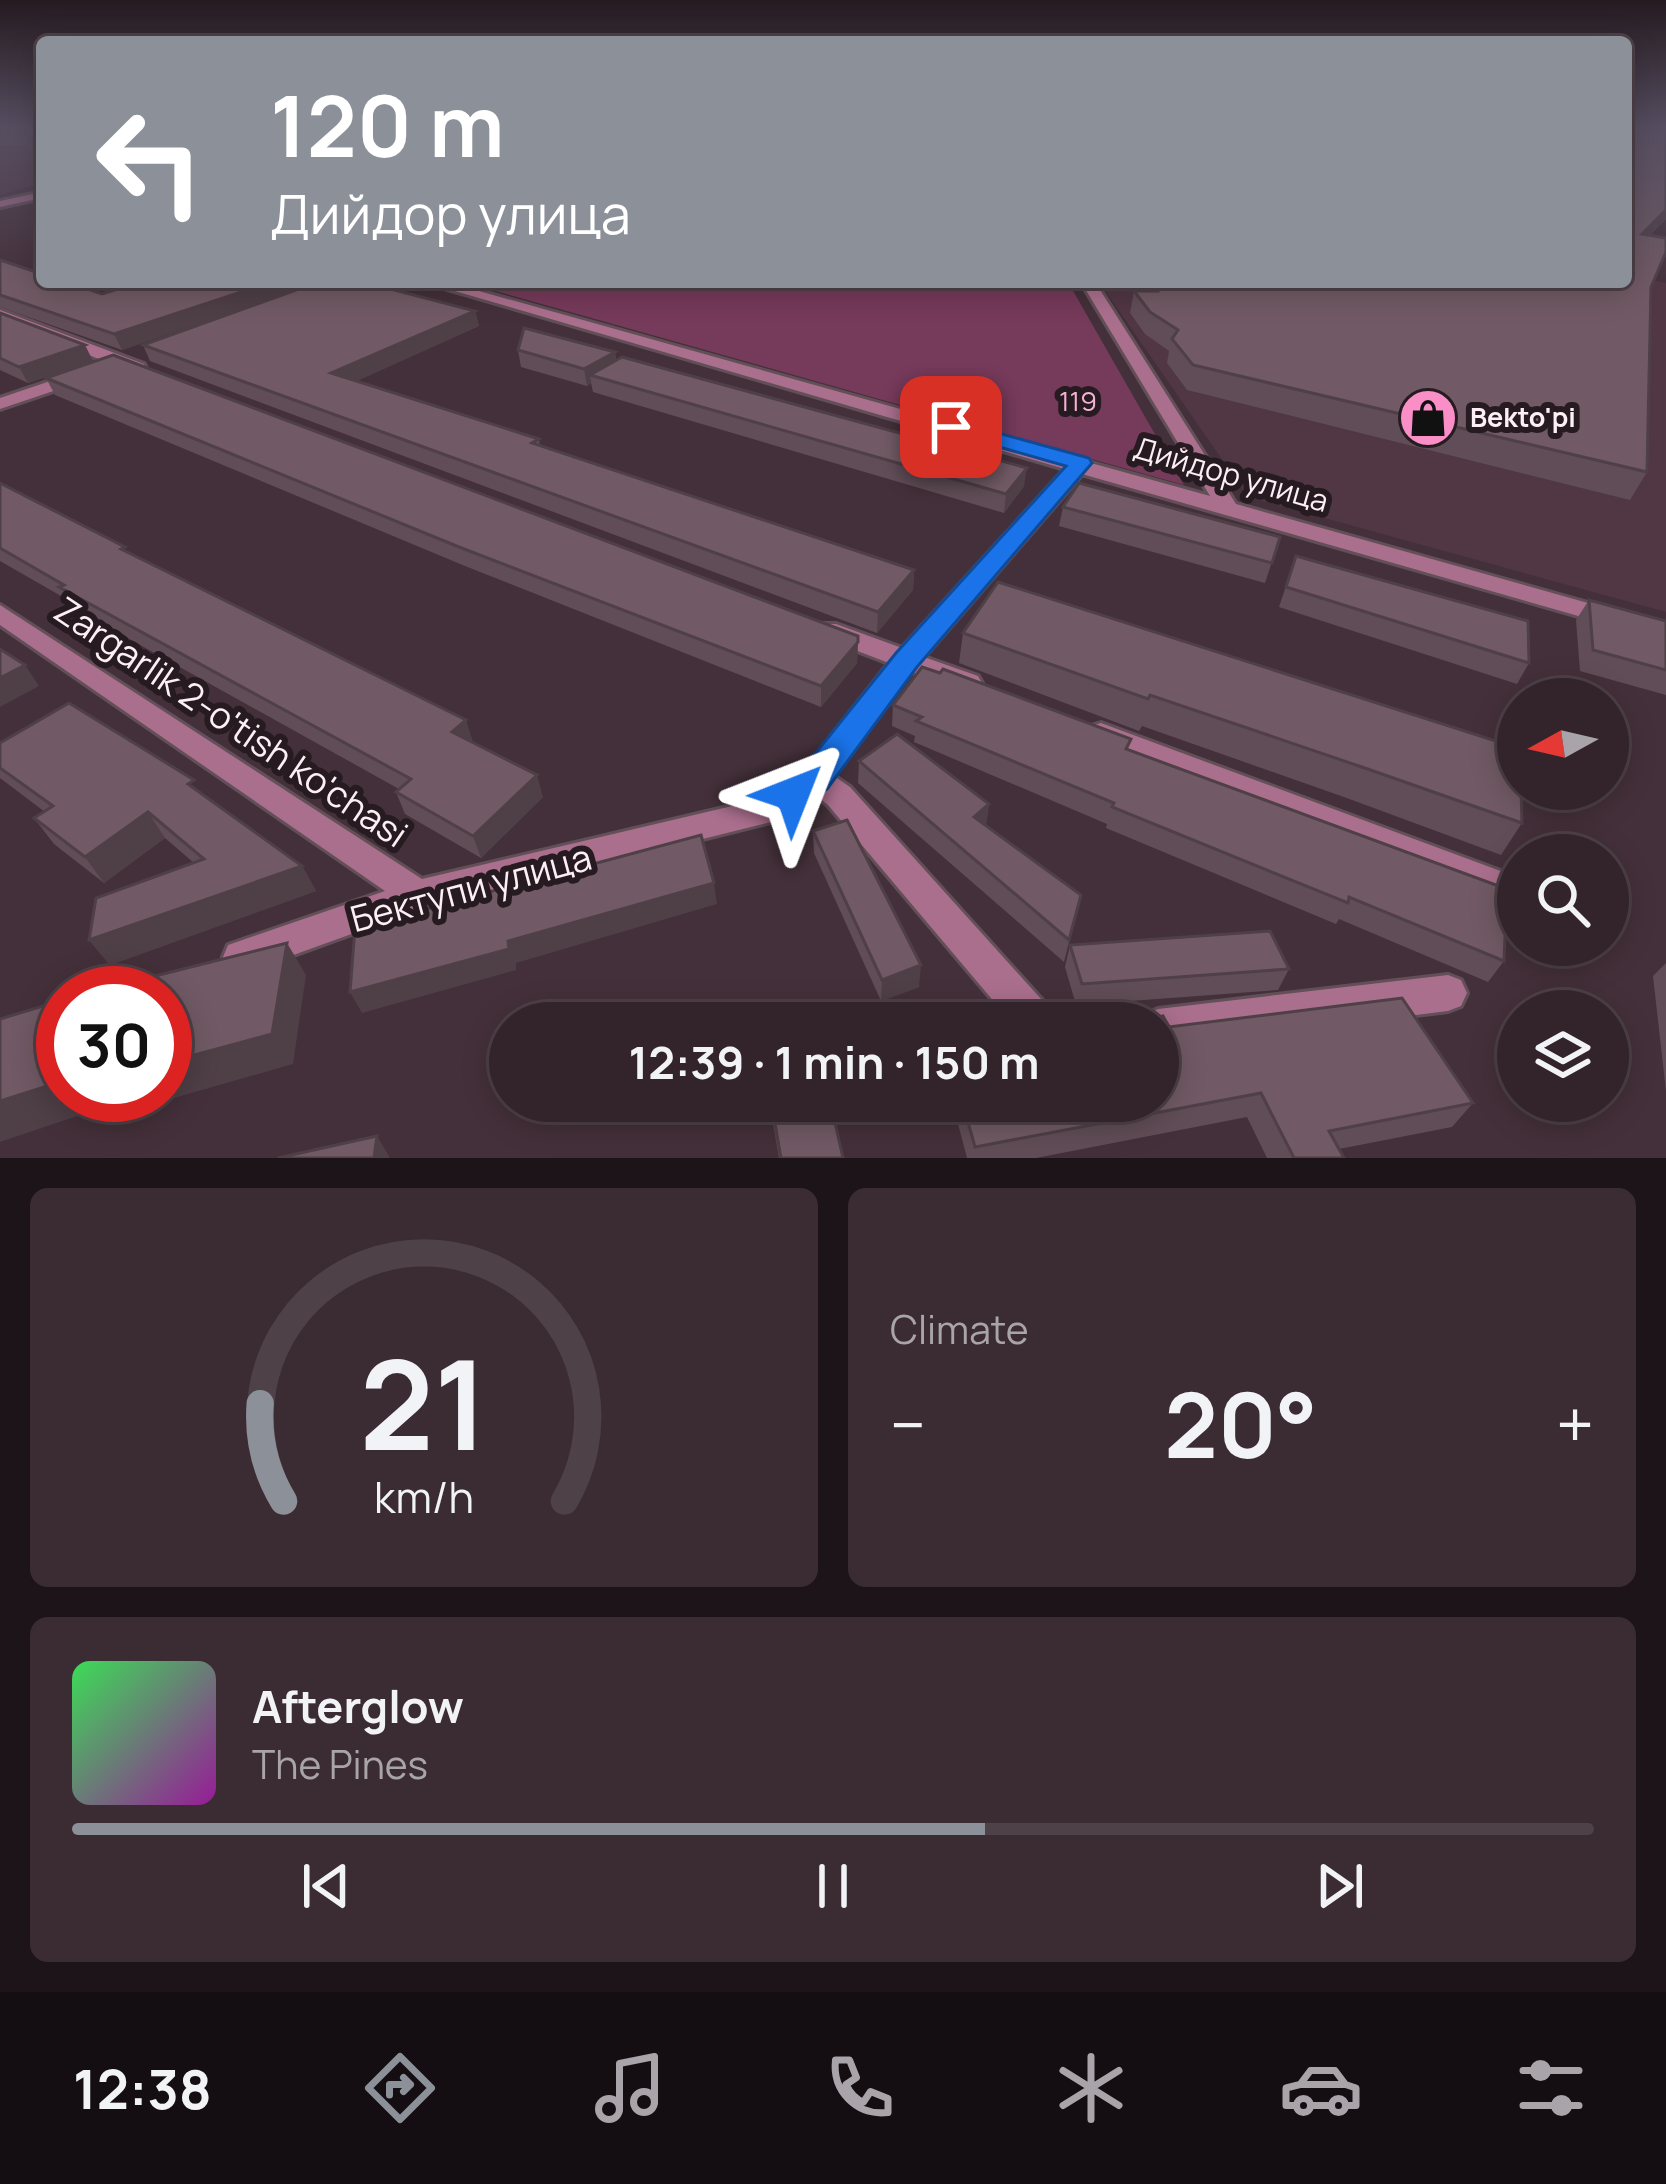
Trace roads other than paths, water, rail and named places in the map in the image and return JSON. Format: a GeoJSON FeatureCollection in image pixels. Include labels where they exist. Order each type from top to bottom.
{"type":"FeatureCollection","features":[{"type":"Feature","properties":{"kind":"street"},"geometry":{"type":"LineString","coordinates":[[0,204],[36,196]]}},
{"type":"Feature","properties":{"kind":"street","name":"Дийдор улица"},"geometry":{"type":"LineString","coordinates":[[453,288],[1666,633]]}},
{"type":"Feature","properties":{"kind":"street"},"geometry":{"type":"LineString","coordinates":[[1092,288],[1226,505]]}},
{"type":"Feature","properties":{"kind":"street"},"geometry":{"type":"LineString","coordinates":[[0,315],[131,358],[164,378]]}},
{"type":"Feature","properties":{"kind":"street"},"geometry":{"type":"LineString","coordinates":[[0,404],[131,358]]}},
{"type":"Feature","properties":{"kind":"street","name":"Бектупи улица"},"geometry":{"type":"LineString","coordinates":[[211,966],[418,895],[771,809],[815,779],[906,660],[1081,463]]}},
{"type":"Feature","properties":{"kind":"street","name":"Zargarlik 2-o'tish ko'chasi"},"geometry":{"type":"LineString","coordinates":[[0,614],[418,895]]}},
{"type":"Feature","properties":{"kind":"street"},"geometry":{"type":"LineString","coordinates":[[797,619],[994,694]]}},
{"type":"Feature","properties":{"kind":"street"},"geometry":{"type":"LineString","coordinates":[[1083,727],[1497,884]]}},
{"type":"Feature","properties":{"kind":"street"},"geometry":{"type":"LineString","coordinates":[[815,779],[839,796],[1019,1002]]}},
{"type":"Feature","properties":{"kind":"street"},"geometry":{"type":"LineString","coordinates":[[1179,1025],[1448,993]]}},
{"type":"Feature","properties":{"kind":"place","name":"Bekto'pi"},"geometry":{"type":"Point","coordinates":[1428,418]}},
{"type":"Feature","properties":{"kind":"park label","name":"119"},"geometry":{"type":"Point","coordinates":[1078,402]}}]}
